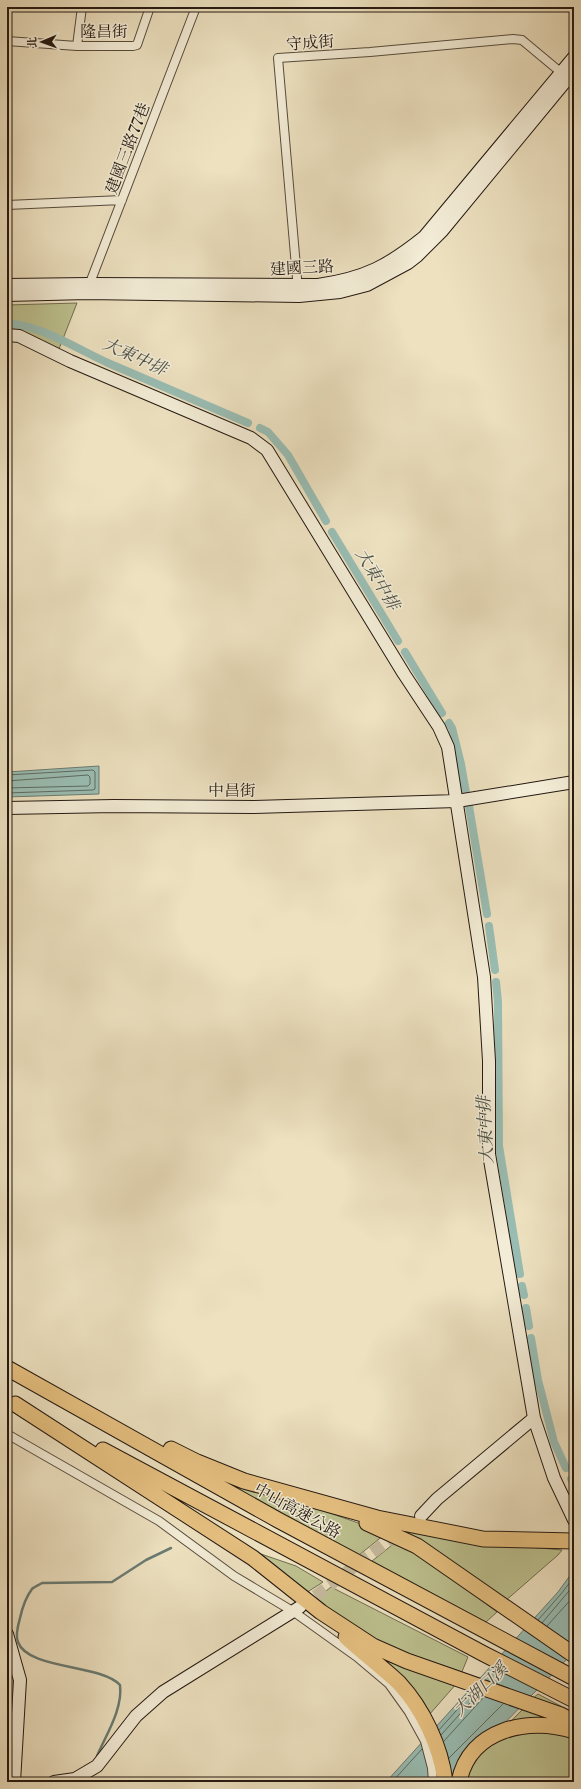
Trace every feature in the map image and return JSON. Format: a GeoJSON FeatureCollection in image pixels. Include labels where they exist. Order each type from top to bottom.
{"type":"FeatureCollection","features":[{"type":"Feature","properties":{"kind":"highway"},"geometry":{"type":"LineString","coordinates":[[9,1369],[41,1381],[197,1462],[244,1481],[295,1497],[377,1518],[483,1539],[574,1541]]}},
{"type":"Feature","properties":{"kind":"highway","name":"中山高速公路"},"geometry":{"type":"LineString","coordinates":[[9,1369],[271,1516],[572,1678]]}},
{"type":"Feature","properties":{"kind":"highway"},"geometry":{"type":"LineString","coordinates":[[11,1402],[253,1558],[321,1612],[373,1646],[407,1661],[460,1679],[565,1721],[574,1731]]}},
{"type":"Feature","properties":{"kind":"highway"},"geometry":{"type":"LineString","coordinates":[[11,1402],[484,1654],[574,1700]]}},
{"type":"Feature","properties":{"kind":"highway"},"geometry":{"type":"LineString","coordinates":[[295,1497],[371,1524],[417,1546],[574,1655]]}},
{"type":"Feature","properties":{"kind":"highway"},"geometry":{"type":"LineString","coordinates":[[321,1612],[354,1645],[399,1684],[418,1709],[434,1742],[445,1782]]}},
{"type":"Feature","properties":{"kind":"highway"},"geometry":{"type":"LineString","coordinates":[[460,1782],[463,1769],[472,1753],[479,1744],[488,1737],[509,1728],[565,1721]]}},
{"type":"Feature","properties":{"kind":"street"},"geometry":{"type":"LineString","coordinates":[[77,46],[82,7]]}},
{"type":"Feature","properties":{"kind":"street","name":"隆昌街"},"geometry":{"type":"LineString","coordinates":[[7,41],[77,46],[133,46],[137,45],[150,7]]}},
{"type":"Feature","properties":{"kind":"street","name":"建國三路77巷"},"geometry":{"type":"LineString","coordinates":[[88,288],[195,10]]}},
{"type":"Feature","properties":{"kind":"street","name":"守成街"},"geometry":{"type":"LineString","coordinates":[[298,291],[278,58],[370,52],[513,39],[522,40],[568,74]]}},
{"type":"Feature","properties":{"kind":"street","name":"建國三路"},"geometry":{"type":"LineString","coordinates":[[7,285],[88,288],[340,292],[367,285],[399,269],[417,256],[442,231],[568,74],[574,57]]}},
{"type":"Feature","properties":{"kind":"street"},"geometry":{"type":"LineString","coordinates":[[7,205],[122,200]]}},
{"type":"Feature","properties":{"kind":"street","name":"建國三路"},"geometry":{"type":"LineString","coordinates":[[7,294],[88,288]]}},
{"type":"Feature","properties":{"kind":"street"},"geometry":{"type":"LineString","coordinates":[[7,335],[19,336],[70,360],[251,438],[267,450],[404,674],[439,727],[448,747],[484,977],[488,1061],[489,1154],[534,1418],[554,1478],[574,1520]]}},
{"type":"Feature","properties":{"kind":"street","name":"中昌街"},"geometry":{"type":"LineString","coordinates":[[7,808],[114,806],[254,807],[457,801],[574,782]]}},
{"type":"Feature","properties":{"kind":"street"},"geometry":{"type":"LineString","coordinates":[[421,1516],[437,1499],[534,1418]]}},
{"type":"Feature","properties":{"kind":"street"},"geometry":{"type":"LineString","coordinates":[[7,1434],[160,1521],[234,1576],[297,1610],[357,1657],[389,1684],[409,1712],[425,1741],[432,1768],[433,1782]]}},
{"type":"Feature","properties":{"kind":"street"},"geometry":{"type":"LineString","coordinates":[[54,1782],[75,1779],[97,1766],[136,1716],[163,1692],[297,1610]]}},
{"type":"Feature","properties":{"kind":"street"},"geometry":{"type":"LineString","coordinates":[[7,1634],[20,1680],[14,1782]]}},
{"type":"Feature","properties":{"kind":"green space"},"geometry":{"type":"Polygon","coordinates":[[[77,303],[59,349],[38,339],[7,331],[7,305],[77,303]]]}},
{"type":"Feature","properties":{"kind":"green space"},"geometry":{"type":"Polygon","coordinates":[[[189,1464],[364,1525],[384,1535],[359,1555],[189,1464]]]}},
{"type":"Feature","properties":{"kind":"green space"},"geometry":{"type":"Polygon","coordinates":[[[409,1532],[471,1542],[562,1550],[504,1602],[406,1535],[409,1532]]]}},
{"type":"Feature","properties":{"kind":"green space"},"geometry":{"type":"Polygon","coordinates":[[[396,1542],[417,1552],[497,1612],[486,1622],[372,1561],[396,1542]]]}},
{"type":"Feature","properties":{"kind":"green space"},"geometry":{"type":"Polygon","coordinates":[[[261,1554],[296,1566],[323,1582],[306,1593],[261,1554]]]}},
{"type":"Feature","properties":{"kind":"green space"},"geometry":{"type":"Polygon","coordinates":[[[331,1587],[468,1657],[461,1674],[394,1650],[357,1630],[315,1600],[331,1587]]]}},
{"type":"Feature","properties":{"kind":"green space"},"geometry":{"type":"Polygon","coordinates":[[[386,1661],[457,1683],[429,1715],[383,1665],[386,1661]]]}},
{"type":"Feature","properties":{"kind":"green space"},"geometry":{"type":"Polygon","coordinates":[[[538,1694],[574,1713],[574,1719],[532,1699],[538,1694]]]}},
{"type":"Feature","properties":{"kind":"green space"},"geometry":{"type":"Polygon","coordinates":[[[524,1708],[574,1731],[574,1782],[451,1782],[524,1708]]]}},
{"type":"Feature","properties":{"kind":"water"},"geometry":{"type":"Polygon","coordinates":[[[99,766],[99,794],[7,797],[7,772],[99,766]]]}},
{"type":"Feature","properties":{"kind":"water","name":"大湖口溪"},"geometry":{"type":"Polygon","coordinates":[[[574,1570],[574,1652],[447,1782],[386,1782],[558,1592],[574,1570]]]}},
{"type":"Feature","properties":{"kind":"waterway","name":"大東中排"},"geometry":{"type":"LineString","coordinates":[[7,324],[18,325],[44,332],[108,363],[248,423]]}},
{"type":"Feature","properties":{"kind":"waterway","name":"大東中排"},"geometry":{"type":"LineString","coordinates":[[260,428],[268,432],[288,455],[326,521]]}},
{"type":"Feature","properties":{"kind":"waterway","name":"大東中排"},"geometry":{"type":"LineString","coordinates":[[332,532],[398,641]]}},
{"type":"Feature","properties":{"kind":"waterway","name":"大東中排"},"geometry":{"type":"LineString","coordinates":[[405,652],[442,713]]}},
{"type":"Feature","properties":{"kind":"waterway","name":"大東中排"},"geometry":{"type":"LineString","coordinates":[[449,723],[452,728],[461,764],[466,793]]}},
{"type":"Feature","properties":{"kind":"waterway","name":"大東中排"},"geometry":{"type":"LineString","coordinates":[[469,806],[487,914]]}},
{"type":"Feature","properties":{"kind":"waterway","name":"大東中排"},"geometry":{"type":"LineString","coordinates":[[489,926],[495,970]]}},
{"type":"Feature","properties":{"kind":"waterway","name":"大東中排"},"geometry":{"type":"LineString","coordinates":[[496,982],[498,1002],[499,1146],[520,1274]]}},
{"type":"Feature","properties":{"kind":"waterway","name":"大東中排"},"geometry":{"type":"LineString","coordinates":[[522,1286],[524,1295]]}},
{"type":"Feature","properties":{"kind":"waterway","name":"大東中排"},"geometry":{"type":"LineString","coordinates":[[526,1308],[529,1326]]}},
{"type":"Feature","properties":{"kind":"waterway","name":"大東中排"},"geometry":{"type":"LineString","coordinates":[[531,1338],[538,1380],[554,1442],[566,1468]]}},
{"type":"Feature","properties":{"kind":"waterway","name":"大東中排"},"geometry":{"type":"LineString","coordinates":[[571,1479],[574,1485]]}},
{"type":"Feature","properties":{"kind":"waterway"},"geometry":{"type":"LineString","coordinates":[[97,1756],[109,1731],[119,1703],[120,1685],[111,1678],[97,1673],[35,1658],[24,1651],[18,1642],[17,1636],[23,1607],[32,1589],[42,1583],[112,1582],[146,1560],[171,1548]]}},
{"type":"Feature","properties":{"kind":"tunnel"},"geometry":{"type":"LineString","coordinates":[[301,1607],[401,1531]]}}]}
